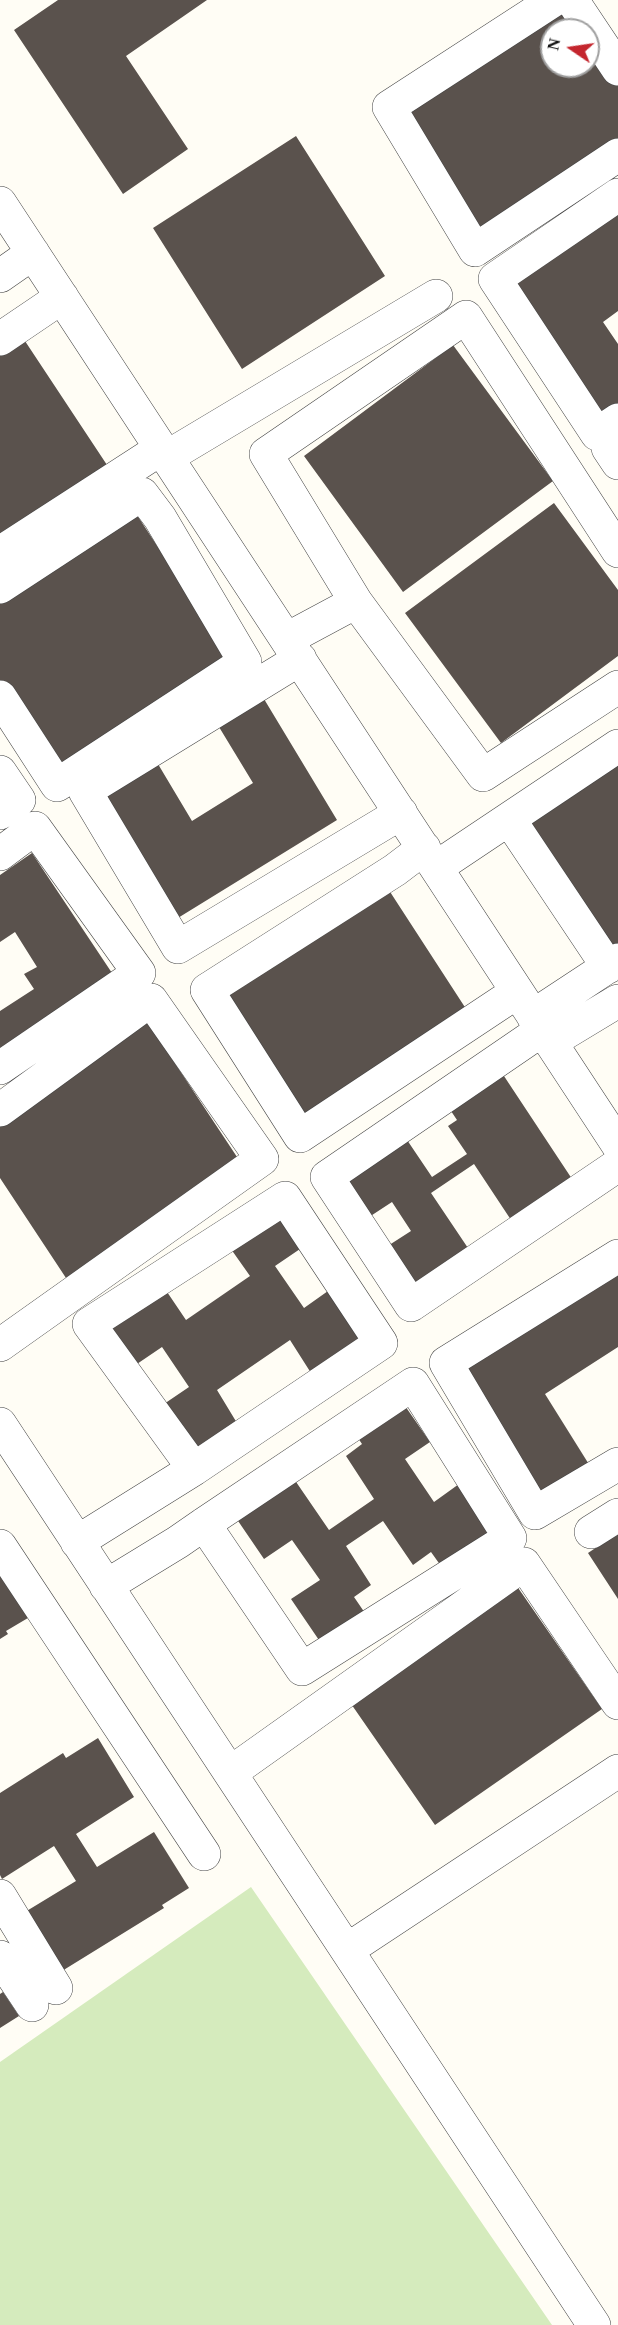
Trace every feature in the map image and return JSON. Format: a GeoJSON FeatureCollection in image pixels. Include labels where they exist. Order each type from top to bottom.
{"type":"FeatureCollection","features":[{"type":"Feature","properties":{"kind":"street"},"geometry":{"type":"LineString","coordinates":[[554,0],[388,107],[475,250],[618,155]]}},
{"type":"Feature","properties":{"kind":"street"},"geometry":{"type":"LineString","coordinates":[[572,0],[618,69]]}},
{"type":"Feature","properties":{"kind":"street"},"geometry":{"type":"LineString","coordinates":[[618,195],[495,279],[597,434],[618,420]]}},
{"type":"Feature","properties":{"kind":"street"},"geometry":{"type":"LineString","coordinates":[[0,203],[618,1146]]}},
{"type":"Feature","properties":{"kind":"street"},"geometry":{"type":"LineString","coordinates":[[0,276],[33,254]]}},
{"type":"Feature","properties":{"kind":"street"},"geometry":{"type":"LineString","coordinates":[[0,553],[164,453],[436,296]]}},
{"type":"Feature","properties":{"kind":"street"},"geometry":{"type":"LineString","coordinates":[[0,339],[62,297]]}},
{"type":"Feature","properties":{"kind":"street"},"geometry":{"type":"LineString","coordinates":[[618,551],[466,317],[266,454],[356,602],[483,775],[618,687]]}},
{"type":"Feature","properties":{"kind":"street"},"geometry":{"type":"LineString","coordinates":[[618,442],[609,448],[618,463]]}},
{"type":"Feature","properties":{"kind":"street"},"geometry":{"type":"LineString","coordinates":[[160,518],[190,491]]}},
{"type":"Feature","properties":{"kind":"street"},"geometry":{"type":"LineString","coordinates":[[0,587],[142,494],[160,518],[244,662],[57,785],[0,697]]}},
{"type":"Feature","properties":{"kind":"street"},"geometry":{"type":"LineString","coordinates":[[356,602],[293,649],[85,791],[178,947],[401,813]]}},
{"type":"Feature","properties":{"kind":"street"},"geometry":{"type":"LineString","coordinates":[[618,746],[509,819],[430,858],[395,870],[207,990],[300,1136],[535,1020],[618,1001]]}},
{"type":"Feature","properties":{"kind":"street"},"geometry":{"type":"LineString","coordinates":[[0,772],[19,800],[0,813]]}},
{"type":"Feature","properties":{"kind":"street"},"geometry":{"type":"LineString","coordinates":[[509,819],[613,964],[327,1177],[411,1305],[618,1165]]}},
{"type":"Feature","properties":{"kind":"street"},"geometry":{"type":"LineString","coordinates":[[0,854],[36,828],[139,973],[0,1068]]}},
{"type":"Feature","properties":{"kind":"street"},"geometry":{"type":"LineString","coordinates":[[0,1110],[151,1000],[262,1159],[0,1345]]}},
{"type":"Feature","properties":{"kind":"street"},"geometry":{"type":"LineString","coordinates":[[77,1542],[194,1469],[381,1343],[285,1198],[89,1324],[194,1469]]}},
{"type":"Feature","properties":{"kind":"street"},"geometry":{"type":"LineString","coordinates":[[618,1256],[446,1363],[535,1513],[618,1464]]}},
{"type":"Feature","properties":{"kind":"street"},"geometry":{"type":"LineString","coordinates":[[106,1586],[204,1524],[413,1384],[510,1538],[302,1669],[204,1524]]}},
{"type":"Feature","properties":{"kind":"street"},"geometry":{"type":"LineString","coordinates":[[0,1424],[594,2325]]}},
{"type":"Feature","properties":{"kind":"street"},"geometry":{"type":"LineString","coordinates":[[591,1532],[618,1515]]}},
{"type":"Feature","properties":{"kind":"street"},"geometry":{"type":"LineString","coordinates":[[0,1546],[204,1854]]}},
{"type":"Feature","properties":{"kind":"street"},"geometry":{"type":"LineString","coordinates":[[230,1773],[524,1564],[618,1703]]}},
{"type":"Feature","properties":{"kind":"street"},"geometry":{"type":"LineString","coordinates":[[347,1950],[618,1772]]}},
{"type":"Feature","properties":{"kind":"street"},"geometry":{"type":"LineString","coordinates":[[0,1896],[44,1997],[0,1957]]}},
{"type":"Feature","properties":{"kind":"green space"},"geometry":{"type":"Polygon","coordinates":[[[251,1887],[552,2325],[0,2325],[0,2062],[251,1887]]]}},
{"type":"Feature","properties":{"kind":"building"},"geometry":{"type":"Polygon","coordinates":[[[58,0],[207,0],[126,56],[188,149],[123,194],[14,30],[58,0]]]}},
{"type":"Feature","properties":{"kind":"building"},"geometry":{"type":"Polygon","coordinates":[[[560,0],[573,18],[540,18],[540,78],[600,78],[600,57],[618,83],[618,143],[482,235],[398,111],[560,0]]]}},
{"type":"Feature","properties":{"kind":"building"},"geometry":{"type":"Polygon","coordinates":[[[296,136],[385,276],[242,369],[153,228],[296,136]]]}},
{"type":"Feature","properties":{"kind":"building"},"geometry":{"type":"Polygon","coordinates":[[[618,208],[618,311],[603,322],[618,344],[618,414],[606,422],[510,283],[618,208]]]}},
{"type":"Feature","properties":{"kind":"building"},"geometry":{"type":"Polygon","coordinates":[[[23,338],[109,468],[0,541],[0,353],[23,338]]]}},
{"type":"Feature","properties":{"kind":"building"},"geometry":{"type":"Polygon","coordinates":[[[453,345],[553,481],[403,592],[304,456],[453,345]]]}},
{"type":"Feature","properties":{"kind":"building"},"geometry":{"type":"Polygon","coordinates":[[[554,503],[618,590],[618,656],[501,743],[405,613],[554,503]]]}},
{"type":"Feature","properties":{"kind":"building"},"geometry":{"type":"Polygon","coordinates":[[[135,512],[233,662],[61,776],[0,683],[0,602],[135,512]]]}},
{"type":"Feature","properties":{"kind":"building"},"geometry":{"type":"Polygon","coordinates":[[[261,694],[337,820],[173,921],[97,795],[155,759],[192,821],[253,783],[216,722],[261,694]]]}},
{"type":"Feature","properties":{"kind":"building"},"geometry":{"type":"Polygon","coordinates":[[[618,764],[618,945],[613,949],[529,823],[618,764]]]}},
{"type":"Feature","properties":{"kind":"building"},"geometry":{"type":"Polygon","coordinates":[[[32,853],[116,979],[0,1058],[0,1011],[34,989],[24,974],[37,967],[15,932],[0,942],[0,875],[32,853]]]}},
{"type":"Feature","properties":{"kind":"building"},"geometry":{"type":"Polygon","coordinates":[[[383,881],[470,1015],[302,1124],[216,991],[383,881]]]}},
{"type":"Feature","properties":{"kind":"building"},"geometry":{"type":"Polygon","coordinates":[[[147,1021],[241,1163],[66,1278],[0,1178],[0,1119],[147,1021]]]}},
{"type":"Feature","properties":{"kind":"building"},"geometry":{"type":"Polygon","coordinates":[[[500,1070],[576,1185],[515,1226],[474,1164],[431,1193],[472,1254],[413,1294],[383,1249],[411,1231],[392,1202],[363,1221],[336,1179],[403,1134],[432,1177],[467,1154],[448,1126],[457,1120],[447,1105],[500,1070]]]}},
{"type":"Feature","properties":{"kind":"building"},"geometry":{"type":"Polygon","coordinates":[[[273,1210],[300,1249],[275,1266],[304,1308],[328,1291],[360,1338],[311,1373],[290,1340],[217,1390],[237,1423],[193,1453],[161,1406],[189,1387],[162,1347],[134,1366],[104,1322],[161,1283],[186,1320],[250,1276],[226,1242],[273,1210]]]}},
{"type":"Feature","properties":{"kind":"building"},"geometry":{"type":"Polygon","coordinates":[[[618,1264],[618,1347],[545,1394],[590,1466],[539,1499],[457,1368],[618,1264]]]}},
{"type":"Feature","properties":{"kind":"building"},"geometry":{"type":"Polygon","coordinates":[[[403,1403],[430,1442],[405,1459],[434,1502],[459,1484],[491,1532],[441,1566],[431,1552],[413,1565],[383,1521],[346,1546],[371,1585],[354,1597],[367,1616],[323,1646],[291,1599],[320,1580],[292,1540],[264,1559],[234,1515],[292,1476],[329,1530],[374,1499],[346,1456],[362,1444],[356,1435],[403,1403]]]}},
{"type":"Feature","properties":{"kind":"building"},"geometry":{"type":"Polygon","coordinates":[[[618,1533],[618,1599],[588,1553],[618,1533]]]}},
{"type":"Feature","properties":{"kind":"building"},"geometry":{"type":"Polygon","coordinates":[[[0,1561],[33,1615],[6,1631],[8,1634],[0,1639],[0,1561]]]}},
{"type":"Feature","properties":{"kind":"building"},"geometry":{"type":"Polygon","coordinates":[[[514,1582],[602,1709],[435,1825],[347,1698],[514,1582]]]}},
{"type":"Feature","properties":{"kind":"building"},"geometry":{"type":"Polygon","coordinates":[[[98,1738],[134,1797],[76,1834],[97,1867],[154,1832],[189,1888],[162,1905],[164,1908],[62,1971],[25,1912],[76,1881],[54,1846],[2,1879],[0,1875],[0,1793],[63,1753],[66,1758],[98,1738]]]}},
{"type":"Feature","properties":{"kind":"building"},"geometry":{"type":"Polygon","coordinates":[[[3,1992],[19,2016],[0,2028],[0,1994],[3,1992]]]}}]}
